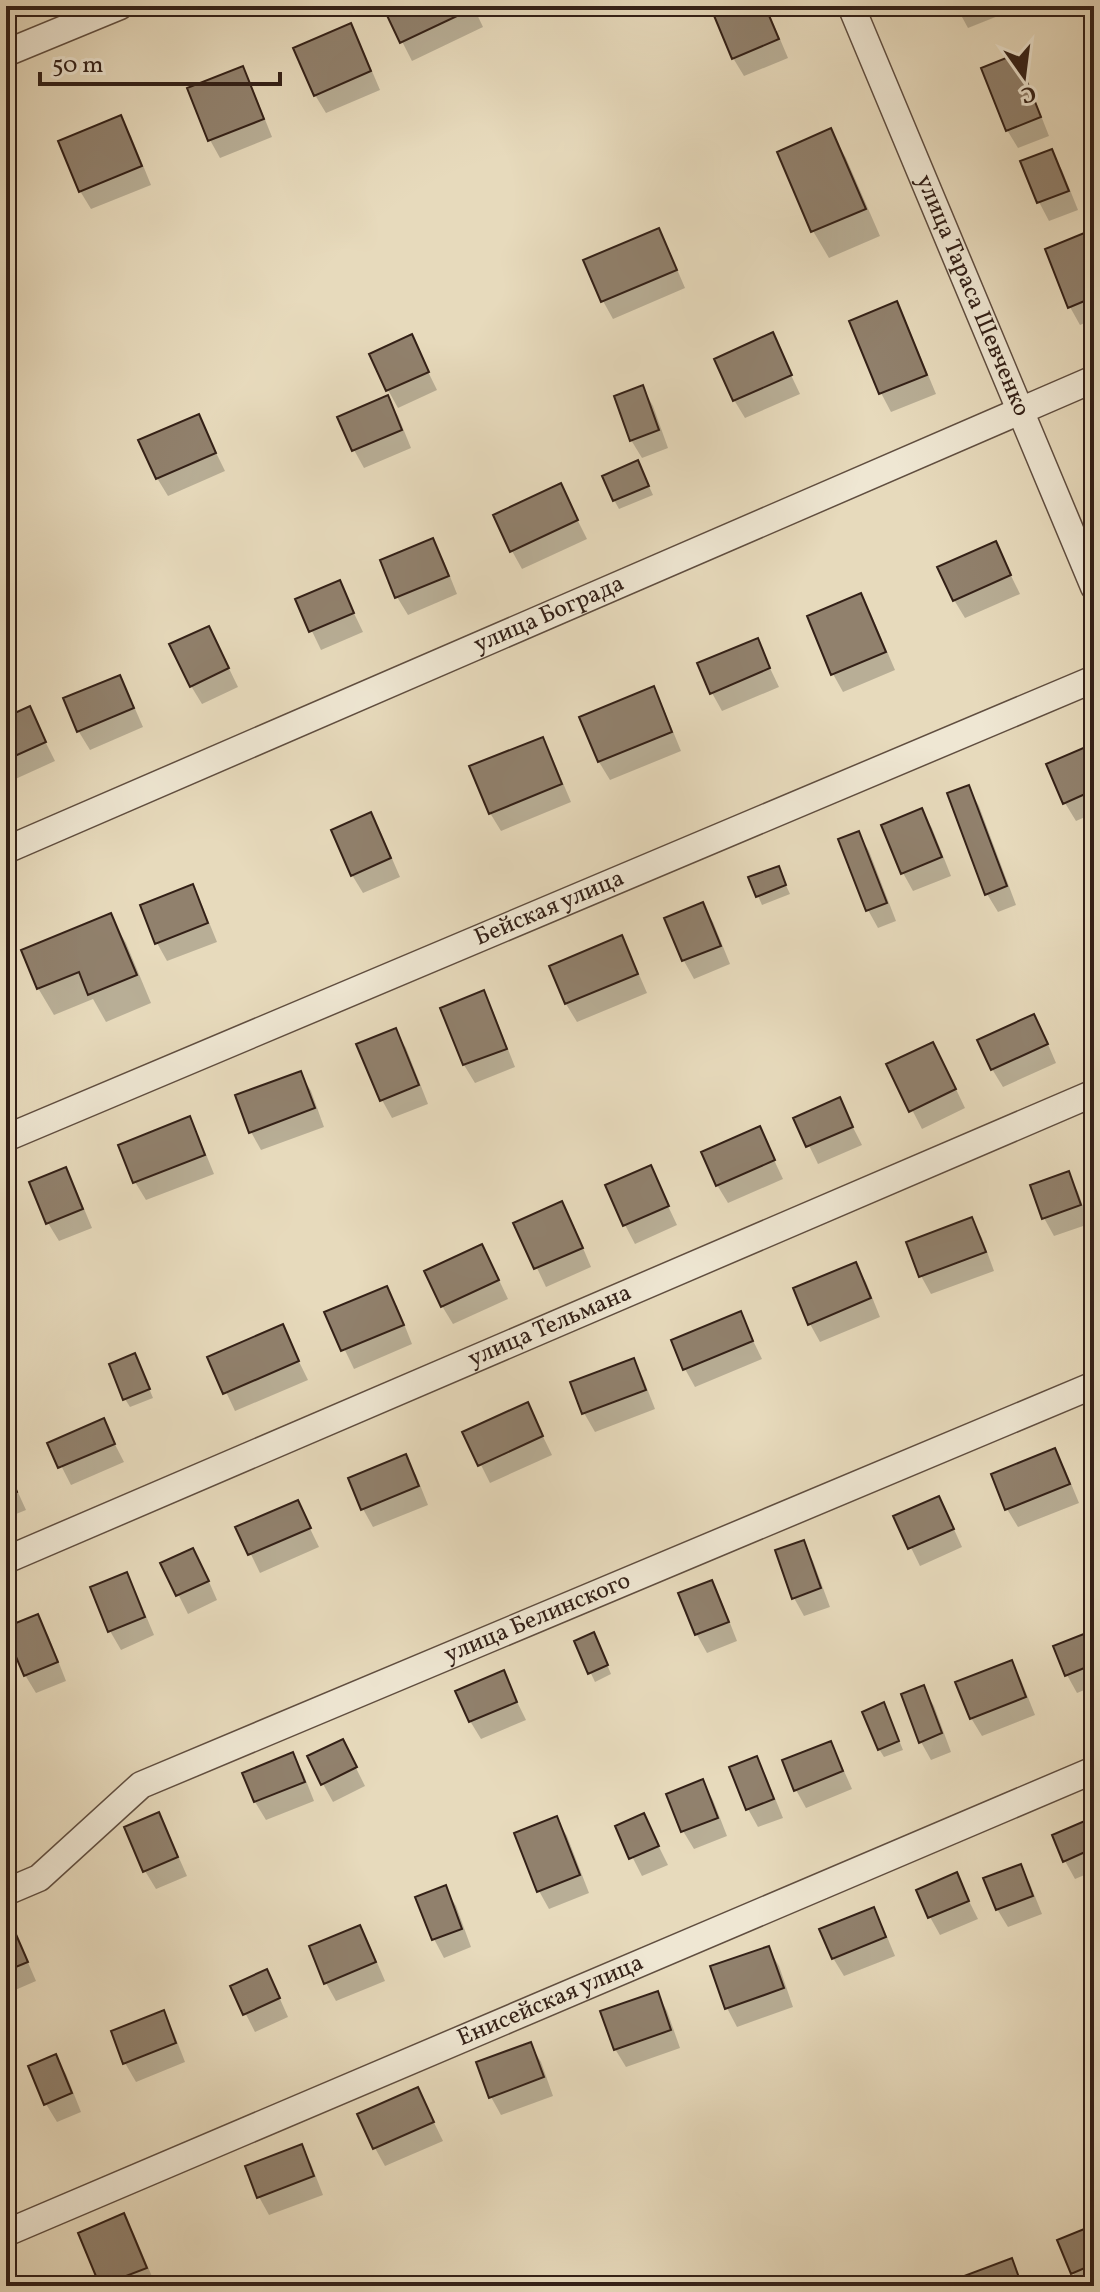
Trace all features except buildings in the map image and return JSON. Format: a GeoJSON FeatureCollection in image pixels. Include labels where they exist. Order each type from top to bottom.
{"type":"FeatureCollection","features":[{"type":"Feature","properties":{"kind":"street"},"geometry":{"type":"LineString","coordinates":[[6,53],[120,6]]}},
{"type":"Feature","properties":{"kind":"street","name":"улица Тараса Шевченко"},"geometry":{"type":"LineString","coordinates":[[851,6],[1094,587]]}},
{"type":"Feature","properties":{"kind":"street","name":"улица Бограда"},"geometry":{"type":"LineString","coordinates":[[6,850],[1094,379]]}},
{"type":"Feature","properties":{"kind":"street","name":"Бейская улица"},"geometry":{"type":"LineString","coordinates":[[6,1138],[1094,679]]}},
{"type":"Feature","properties":{"kind":"street","name":"улица Тельмана"},"geometry":{"type":"LineString","coordinates":[[6,1560],[1094,1093]]}},
{"type":"Feature","properties":{"kind":"street","name":"улица Белинского"},"geometry":{"type":"LineString","coordinates":[[6,1892],[39,1878],[141,1785],[1094,1385]]}},
{"type":"Feature","properties":{"kind":"street","name":"Енисейская улица"},"geometry":{"type":"LineString","coordinates":[[6,2233],[1094,1770]]}}]}
